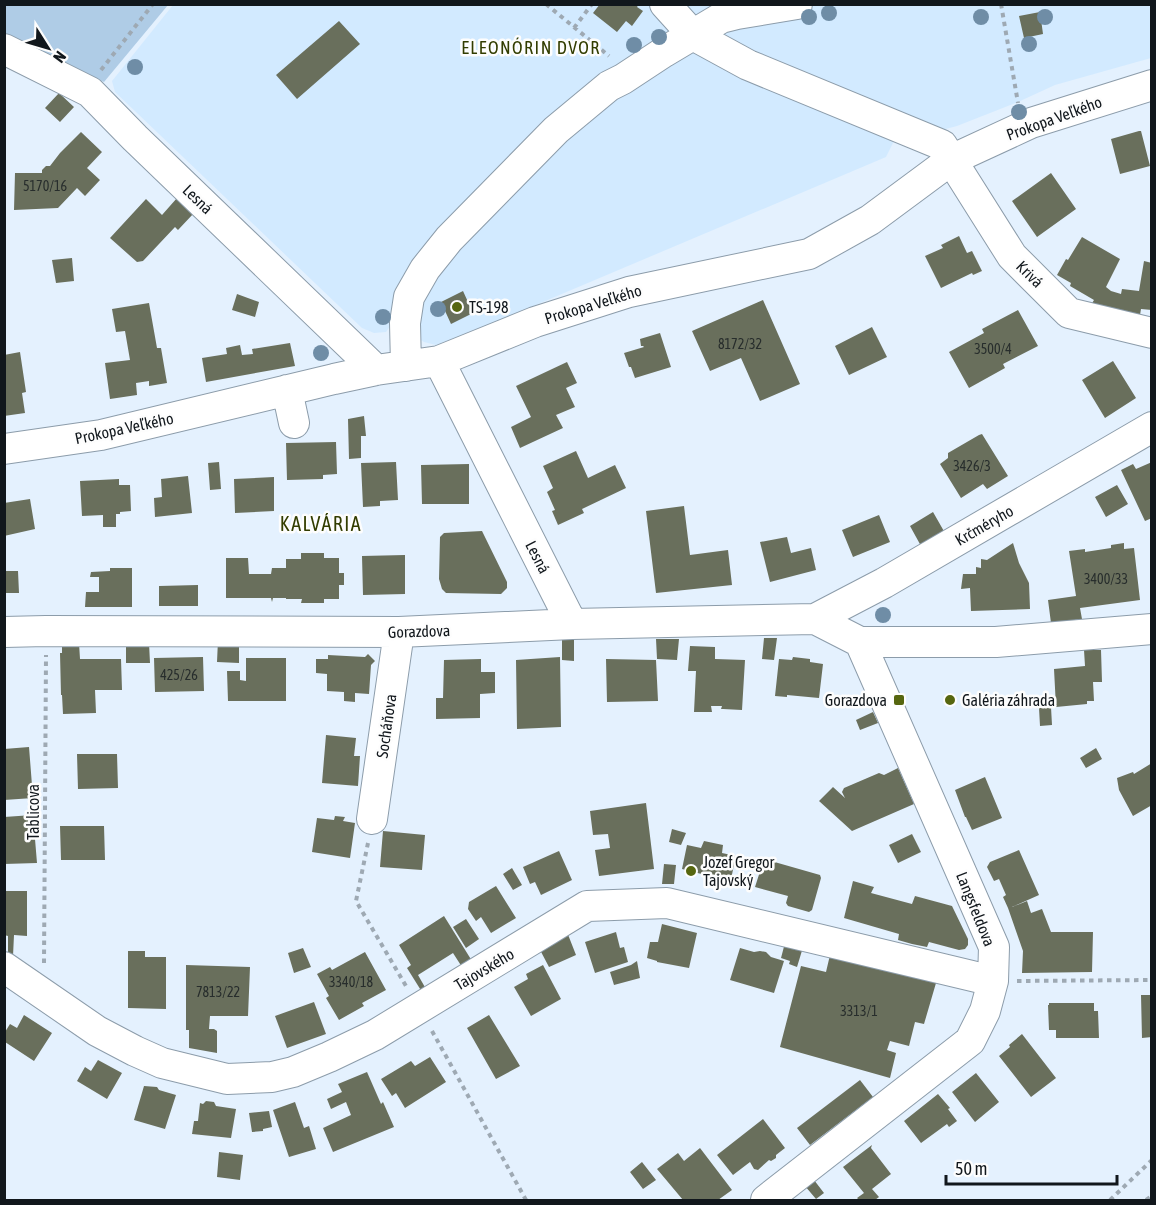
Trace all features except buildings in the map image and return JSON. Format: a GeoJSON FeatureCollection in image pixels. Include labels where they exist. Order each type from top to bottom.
{"type":"FeatureCollection","features":[{"type":"Feature","properties":{"kind":"street","name":"Krivá"},"geometry":{"type":"LineString","coordinates":[[665,4],[693,35],[748,65],[942,145],[1012,256],[1069,313],[1152,333]]}},
{"type":"Feature","properties":{"kind":"street"},"geometry":{"type":"LineString","coordinates":[[405,366],[405,323],[409,297],[425,269],[449,239],[556,130],[609,86],[721,18],[797,4]]}},
{"type":"Feature","properties":{"kind":"street","name":"Lesná"},"geometry":{"type":"LineString","coordinates":[[4,49],[90,92],[376,370]]}},
{"type":"Feature","properties":{"kind":"street","name":"Prokopa Veľkého"},"geometry":{"type":"LineString","coordinates":[[4,449],[101,435],[376,370],[439,361],[535,322],[629,292],[809,254],[870,220],[951,160],[1031,123],[1152,85]]}},
{"type":"Feature","properties":{"kind":"street","name":"Lesná"},"geometry":{"type":"LineString","coordinates":[[439,361],[572,624]]}},
{"type":"Feature","properties":{"kind":"street"},"geometry":{"type":"LineString","coordinates":[[287,390],[294,423]]}},
{"type":"Feature","properties":{"kind":"street","name":"Krčméryho"},"geometry":{"type":"LineString","coordinates":[[815,619],[884,583],[1152,427]]}},
{"type":"Feature","properties":{"kind":"street","name":"Gorazdova"},"geometry":{"type":"LineString","coordinates":[[4,632],[399,632],[572,624],[815,619],[860,642],[996,642],[1148,635]]}},
{"type":"Feature","properties":{"kind":"street","name":"Socháňova"},"geometry":{"type":"LineString","coordinates":[[372,819],[399,632]]}},
{"type":"Feature","properties":{"kind":"street","name":"Langsfeldova"},"geometry":{"type":"LineString","coordinates":[[766,1200],[970,1041],[985,1011],[993,981],[994,947],[860,642]]}},
{"type":"Feature","properties":{"kind":"street","name":"Tajovského"},"geometry":{"type":"LineString","coordinates":[[4,967],[97,1031],[135,1052],[162,1063],[227,1079],[272,1077],[293,1072],[375,1035],[587,906],[667,903],[993,981]]}},
{"type":"Feature","properties":{"kind":"path"},"geometry":{"type":"LineString","coordinates":[[90,92],[97,75],[153,4]]}},
{"type":"Feature","properties":{"kind":"path"},"geometry":{"type":"LineString","coordinates":[[546,4],[631,74]]}},
{"type":"Feature","properties":{"kind":"path"},"geometry":{"type":"LineString","coordinates":[[574,28],[592,4]]}},
{"type":"Feature","properties":{"kind":"path"},"geometry":{"type":"LineString","coordinates":[[1001,4],[1018,106]]}},
{"type":"Feature","properties":{"kind":"path","name":"Tablicova"},"geometry":{"type":"LineString","coordinates":[[44,994],[46,631]]}},
{"type":"Feature","properties":{"kind":"path"},"geometry":{"type":"LineString","coordinates":[[993,981],[1152,980]]}},
{"type":"Feature","properties":{"kind":"path"},"geometry":{"type":"LineString","coordinates":[[1110,1200],[1152,1160]]}},
{"type":"Feature","properties":{"kind":"path"},"geometry":{"type":"LineString","coordinates":[[1146,1200],[1152,1196]]}},
{"type":"Feature","properties":{"kind":"shaded area"},"geometry":{"type":"Polygon","coordinates":[[[4,5],[168,5],[104,82],[35,49],[5,41],[4,5]]]}},
{"type":"Feature","properties":{"kind":"shaded area"},"geometry":{"type":"Polygon","coordinates":[[[173,5],[1151,5],[1151,58],[1055,85],[957,126],[938,131],[900,129],[886,157],[436,345],[424,342],[393,322],[386,332],[374,333],[362,328],[115,92],[112,81],[173,5]]]}},
{"type":"Feature","properties":{"kind":"place","name":"TS-198"},"geometry":{"type":"Point","coordinates":[457,307]}},
{"type":"Feature","properties":{"kind":"place","name":"Gorazdova"},"geometry":{"type":"Point","coordinates":[899,700]}},
{"type":"Feature","properties":{"kind":"place","name":"Galéria záhrada"},"geometry":{"type":"Point","coordinates":[950,700]}},
{"type":"Feature","properties":{"kind":"place","name":"Jozef Gregor Tajovský"},"geometry":{"type":"Point","coordinates":[691,871]}},
{"type":"Feature","properties":{"kind":"district","name":"ELEONÓRIN DVOR"},"geometry":{"type":"Point","coordinates":[531,47]}},
{"type":"Feature","properties":{"kind":"district","name":"KALVÁRIA"},"geometry":{"type":"Point","coordinates":[321,523]}}]}
